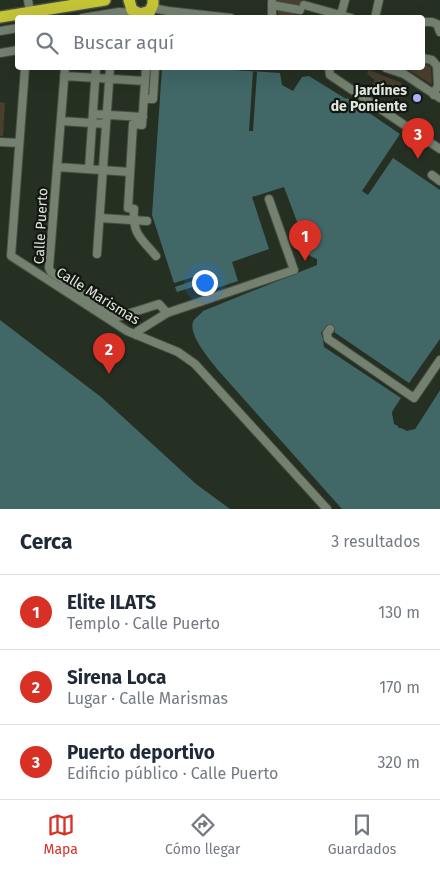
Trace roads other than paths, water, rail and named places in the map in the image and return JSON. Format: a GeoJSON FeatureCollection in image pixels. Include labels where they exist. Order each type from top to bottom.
{"type":"FeatureCollection","features":[{"type":"Feature","properties":{"kind":"highway"},"geometry":{"type":"LineString","coordinates":[[0,10],[28,3],[64,0]]}},
{"type":"Feature","properties":{"kind":"highway"},"geometry":{"type":"LineString","coordinates":[[0,17],[105,0]]}},
{"type":"Feature","properties":{"kind":"street"},"geometry":{"type":"LineString","coordinates":[[341,15],[345,0]]}},
{"type":"Feature","properties":{"kind":"street"},"geometry":{"type":"LineString","coordinates":[[376,15],[379,0]]}},
{"type":"Feature","properties":{"kind":"street"},"geometry":{"type":"LineString","coordinates":[[272,15],[272,2],[318,9],[338,15]]}},
{"type":"Feature","properties":{"kind":"street"},"geometry":{"type":"LineString","coordinates":[[100,15],[141,9],[204,15]]}},
{"type":"Feature","properties":{"kind":"street"},"geometry":{"type":"LineString","coordinates":[[425,22],[437,24],[440,32]]}},
{"type":"Feature","properties":{"kind":"street"},"geometry":{"type":"LineString","coordinates":[[0,31],[15,28]]}},
{"type":"Feature","properties":{"kind":"street"},"geometry":{"type":"LineString","coordinates":[[0,53],[15,50]]}},
{"type":"Feature","properties":{"kind":"street"},"geometry":{"type":"LineString","coordinates":[[425,59],[432,60],[437,66],[438,86],[435,91],[437,96]]}},
{"type":"Feature","properties":{"kind":"street","name":"Calle Marismas"},"geometry":{"type":"LineString","coordinates":[[25,70],[11,256],[127,331],[178,352],[195,364],[327,509]]}},
{"type":"Feature","properties":{"kind":"street"},"geometry":{"type":"LineString","coordinates":[[89,169],[96,70]]}},
{"type":"Feature","properties":{"kind":"street"},"geometry":{"type":"LineString","coordinates":[[97,254],[110,70]]}},
{"type":"Feature","properties":{"kind":"street"},"geometry":{"type":"LineString","coordinates":[[146,70],[142,125],[133,124],[128,208],[134,209],[135,231],[156,256]]}},
{"type":"Feature","properties":{"kind":"street"},"geometry":{"type":"LineString","coordinates":[[144,98],[153,99],[155,70]]}},
{"type":"Feature","properties":{"kind":"street"},"geometry":{"type":"LineString","coordinates":[[329,70],[330,75],[440,149]]}},
{"type":"Feature","properties":{"kind":"street"},"geometry":{"type":"LineString","coordinates":[[392,70],[404,74],[437,96]]}},
{"type":"Feature","properties":{"kind":"street","name":"Calle Puerto"},"geometry":{"type":"LineString","coordinates":[[145,81],[96,78],[64,72],[49,268],[51,272],[118,317],[158,304],[167,313]]}},
{"type":"Feature","properties":{"kind":"street"},"geometry":{"type":"LineString","coordinates":[[93,114],[143,117]]}},
{"type":"Feature","properties":{"kind":"street"},"geometry":{"type":"LineString","coordinates":[[60,121],[106,124]]}},
{"type":"Feature","properties":{"kind":"street"},"geometry":{"type":"LineString","coordinates":[[0,142],[19,143]]}},
{"type":"Feature","properties":{"kind":"street"},"geometry":{"type":"LineString","coordinates":[[57,167],[130,172]]}},
{"type":"Feature","properties":{"kind":"street"},"geometry":{"type":"LineString","coordinates":[[432,175],[440,180]]}},
{"type":"Feature","properties":{"kind":"street"},"geometry":{"type":"LineString","coordinates":[[136,335],[138,331],[167,313],[294,270],[269,199]]}},
{"type":"Feature","properties":{"kind":"street"},"geometry":{"type":"LineString","coordinates":[[100,218],[147,222]]}},
{"type":"Feature","properties":{"kind":"street"},"geometry":{"type":"LineString","coordinates":[[330,329],[327,333],[328,339],[414,398],[440,360]]}},
{"type":"Feature","properties":{"kind":"water"},"geometry":{"type":"Polygon","coordinates":[[[162,70],[233,70],[280,73],[282,85],[293,91],[302,77],[309,76],[347,98],[400,134],[362,191],[368,195],[393,158],[440,190],[440,339],[409,383],[334,332],[335,330],[327,325],[321,333],[325,344],[402,398],[393,413],[399,428],[415,429],[440,390],[440,509],[342,509],[217,369],[196,339],[192,325],[194,320],[203,311],[317,265],[317,259],[310,256],[284,187],[252,197],[269,249],[232,262],[238,281],[199,294],[196,286],[177,292],[175,287],[195,280],[194,277],[174,283],[152,215],[162,70]]]}},
{"type":"Feature","properties":{"kind":"water"},"geometry":{"type":"Polygon","coordinates":[[[0,320],[101,397],[196,484],[230,509],[0,509],[0,320]]]}},
{"type":"Feature","properties":{"kind":"place","name":"Jardínes de Poniente"},"geometry":{"type":"Point","coordinates":[417,98]}},
{"type":"Feature","properties":{"kind":"place","name":"Puerto deportivo"},"geometry":{"type":"Point","coordinates":[418,159]}},
{"type":"Feature","properties":{"kind":"place","name":"Elite ILATS"},"geometry":{"type":"Point","coordinates":[305,261]}},
{"type":"Feature","properties":{"kind":"place","name":"Sirena Loca"},"geometry":{"type":"Point","coordinates":[109,374]}}]}
